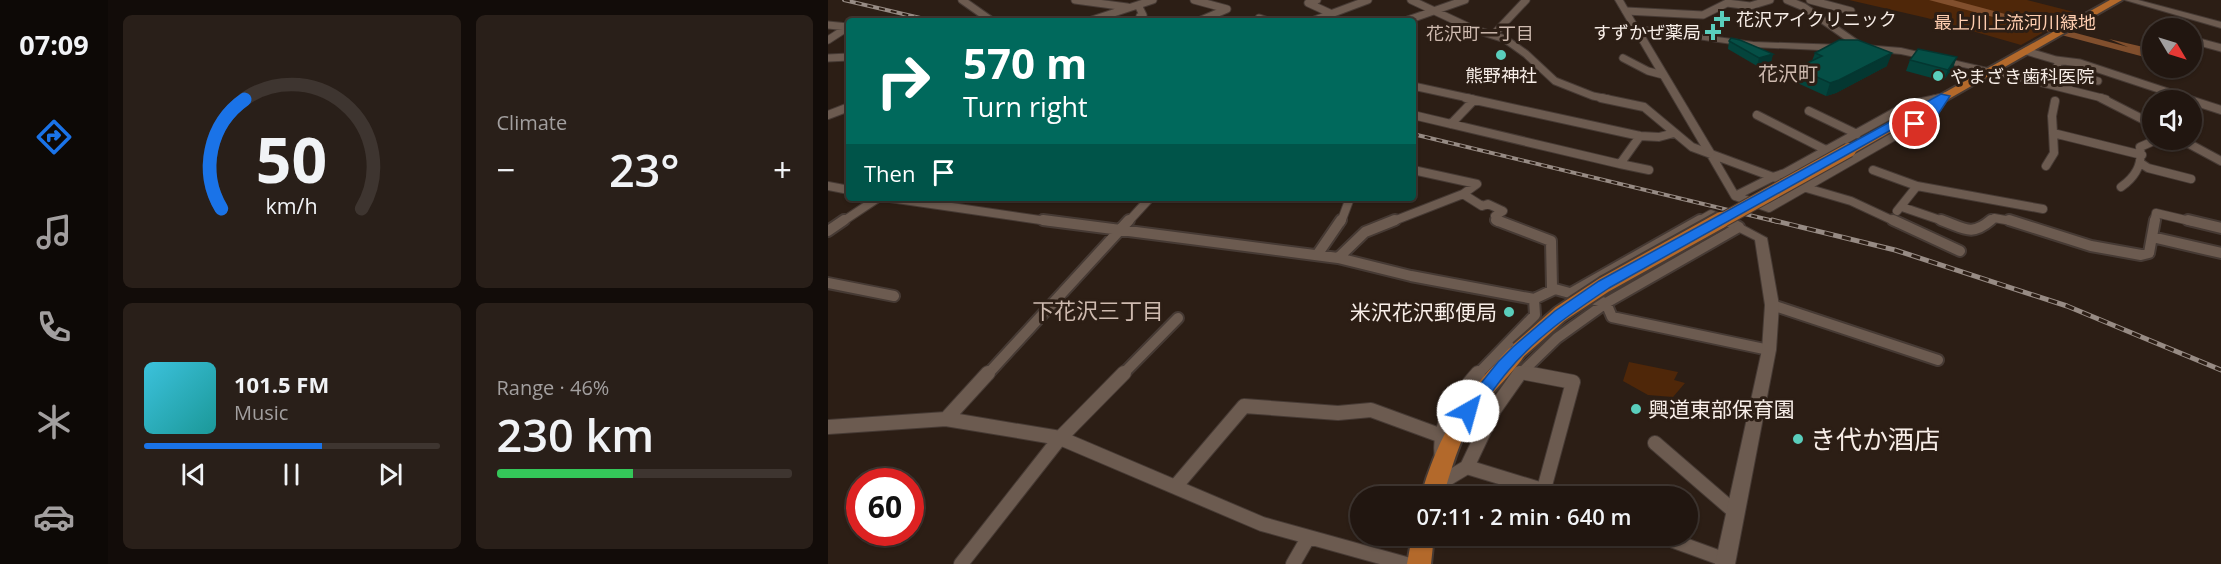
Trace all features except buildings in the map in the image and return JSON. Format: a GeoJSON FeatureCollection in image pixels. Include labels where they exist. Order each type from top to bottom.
{"type":"FeatureCollection","features":[{"type":"Feature","properties":{"kind":"main road"},"geometry":{"type":"LineString","coordinates":[[1435,486],[1443,459],[1462,420],[1504,366],[1560,314],[1604,285],[2117,0]]}},
{"type":"Feature","properties":{"kind":"main road"},"geometry":{"type":"LineString","coordinates":[[1419,564],[1422,546]]}},
{"type":"Feature","properties":{"kind":"street"},"geometry":{"type":"LineString","coordinates":[[962,0],[989,18]]}},
{"type":"Feature","properties":{"kind":"street"},"geometry":{"type":"LineString","coordinates":[[1075,0],[1134,6],[1143,15],[1140,16],[1141,18]]}},
{"type":"Feature","properties":{"kind":"street"},"geometry":{"type":"LineString","coordinates":[[1098,18],[1153,0]]}},
{"type":"Feature","properties":{"kind":"street"},"geometry":{"type":"LineString","coordinates":[[1195,0],[1227,9],[1206,18]]}},
{"type":"Feature","properties":{"kind":"street"},"geometry":{"type":"LineString","coordinates":[[1317,0],[1308,3],[1332,14]]}},
{"type":"Feature","properties":{"kind":"street"},"geometry":{"type":"LineString","coordinates":[[1321,18],[1368,0]]}},
{"type":"Feature","properties":{"kind":"street"},"geometry":{"type":"LineString","coordinates":[[1411,0],[1473,29],[1505,39],[1526,54],[1555,81],[1593,96],[1644,107],[1692,147],[1831,197],[1851,201],[1960,251]]}},
{"type":"Feature","properties":{"kind":"street"},"geometry":{"type":"LineString","coordinates":[[1414,18],[1465,0]]}},
{"type":"Feature","properties":{"kind":"street"},"geometry":{"type":"LineString","coordinates":[[1493,35],[1526,0]]}},
{"type":"Feature","properties":{"kind":"street"},"geometry":{"type":"LineString","coordinates":[[1619,0],[1735,195],[1769,208],[1933,114],[1945,96]]}},
{"type":"Feature","properties":{"kind":"street"},"geometry":{"type":"LineString","coordinates":[[1626,10],[1643,13],[1703,15],[1727,3],[1750,6],[1770,0]]}},
{"type":"Feature","properties":{"kind":"street"},"geometry":{"type":"LineString","coordinates":[[1787,0],[1804,7],[1863,48]]}},
{"type":"Feature","properties":{"kind":"street"},"geometry":{"type":"LineString","coordinates":[[1810,0],[1851,10]]}},
{"type":"Feature","properties":{"kind":"street"},"geometry":{"type":"LineString","coordinates":[[2129,0],[2221,25]]}},
{"type":"Feature","properties":{"kind":"street"},"geometry":{"type":"LineString","coordinates":[[828,19],[846,21]]}},
{"type":"Feature","properties":{"kind":"street"},"geometry":{"type":"LineString","coordinates":[[828,26],[846,27]]}},
{"type":"Feature","properties":{"kind":"street"},"geometry":{"type":"LineString","coordinates":[[828,40],[846,28]]}},
{"type":"Feature","properties":{"kind":"street"},"geometry":{"type":"LineString","coordinates":[[1635,28],[1661,29],[1774,47],[1863,48],[1919,54],[2067,88],[2108,100],[2142,119]]}},
{"type":"Feature","properties":{"kind":"street"},"geometry":{"type":"LineString","coordinates":[[2202,43],[2221,48]]}},
{"type":"Feature","properties":{"kind":"street"},"geometry":{"type":"LineString","coordinates":[[2028,49],[2056,60],[2080,63],[2221,110]]}},
{"type":"Feature","properties":{"kind":"street"},"geometry":{"type":"LineString","coordinates":[[828,58],[846,57]]}},
{"type":"Feature","properties":{"kind":"street"},"geometry":{"type":"LineString","coordinates":[[1623,58],[1648,71],[1663,75]]}},
{"type":"Feature","properties":{"kind":"street"},"geometry":{"type":"LineString","coordinates":[[2058,64],[2056,68],[2098,81]]}},
{"type":"Feature","properties":{"kind":"street"},"geometry":{"type":"LineString","coordinates":[[2067,88],[2075,75]]}},
{"type":"Feature","properties":{"kind":"street"},"geometry":{"type":"LineString","coordinates":[[1416,87],[1640,136],[1659,137],[1674,133]]}},
{"type":"Feature","properties":{"kind":"street"},"geometry":{"type":"LineString","coordinates":[[1735,195],[1785,173],[1908,105],[1945,96]]}},
{"type":"Feature","properties":{"kind":"street"},"geometry":{"type":"LineString","coordinates":[[1450,124],[1474,100]]}},
{"type":"Feature","properties":{"kind":"street"},"geometry":{"type":"LineString","coordinates":[[2046,166],[2054,153],[2052,116],[2055,101]]}},
{"type":"Feature","properties":{"kind":"street"},"geometry":{"type":"LineString","coordinates":[[828,115],[846,107]]}},
{"type":"Feature","properties":{"kind":"street"},"geometry":{"type":"LineString","coordinates":[[1809,111],[1857,134]]}},
{"type":"Feature","properties":{"kind":"street"},"geometry":{"type":"LineString","coordinates":[[1416,116],[1649,170]]}},
{"type":"Feature","properties":{"kind":"street"},"geometry":{"type":"LineString","coordinates":[[1751,124],[1760,117],[1826,150]]}},
{"type":"Feature","properties":{"kind":"street"},"geometry":{"type":"LineString","coordinates":[[1778,126],[1791,120]]}},
{"type":"Feature","properties":{"kind":"street"},"geometry":{"type":"LineString","coordinates":[[2053,133],[2142,159]]}},
{"type":"Feature","properties":{"kind":"street"},"geometry":{"type":"LineString","coordinates":[[1620,164],[1640,136]]}},
{"type":"Feature","properties":{"kind":"street"},"geometry":{"type":"LineString","coordinates":[[2142,146],[2140,147],[2142,159],[2148,168],[2191,179]]}},
{"type":"Feature","properties":{"kind":"street"},"geometry":{"type":"LineString","coordinates":[[2201,150],[2221,161]]}},
{"type":"Feature","properties":{"kind":"street"},"geometry":{"type":"LineString","coordinates":[[2121,187],[2132,180],[2142,159]]}},
{"type":"Feature","properties":{"kind":"street"},"geometry":{"type":"LineString","coordinates":[[1873,170],[1917,186],[2043,209]]}},
{"type":"Feature","properties":{"kind":"street"},"geometry":{"type":"LineString","coordinates":[[1338,258],[1365,232],[1463,194],[1477,184],[1416,171]]}},
{"type":"Feature","properties":{"kind":"street"},"geometry":{"type":"LineString","coordinates":[[828,186],[846,189]]}},
{"type":"Feature","properties":{"kind":"street"},"geometry":{"type":"LineString","coordinates":[[1890,218],[1902,207],[1917,186]]}},
{"type":"Feature","properties":{"kind":"street"},"geometry":{"type":"LineString","coordinates":[[1463,194],[1482,206],[1488,204],[1503,211],[1495,216],[1496,221],[1551,241],[1552,288]]}},
{"type":"Feature","properties":{"kind":"street"},"geometry":{"type":"LineString","coordinates":[[828,231],[873,201]]}},
{"type":"Feature","properties":{"kind":"street"},"geometry":{"type":"LineString","coordinates":[[912,201],[1338,258],[1412,276],[1534,299],[1552,288],[1563,288],[1571,293],[1606,303]]}},
{"type":"Feature","properties":{"kind":"street"},"geometry":{"type":"LineString","coordinates":[[946,419],[1147,201]]}},
{"type":"Feature","properties":{"kind":"street"},"geometry":{"type":"LineString","coordinates":[[1317,255],[1339,226],[1349,201]]}},
{"type":"Feature","properties":{"kind":"street"},"geometry":{"type":"LineString","coordinates":[[1902,207],[1970,230],[1979,230],[1994,218],[2014,221],[2091,246],[2141,255],[2149,253],[2156,213],[2221,228]]}},
{"type":"Feature","properties":{"kind":"street"},"geometry":{"type":"LineString","coordinates":[[1571,293],[1711,214],[1761,238],[1772,305],[1768,350],[1726,562],[1685,546]]}},
{"type":"Feature","properties":{"kind":"street"},"geometry":{"type":"LineString","coordinates":[[1441,486],[1467,467],[1494,410],[1521,372],[1557,338],[1606,303],[1739,228]]}},
{"type":"Feature","properties":{"kind":"street"},"geometry":{"type":"LineString","coordinates":[[2152,237],[2221,253]]}},
{"type":"Feature","properties":{"kind":"street"},"geometry":{"type":"LineString","coordinates":[[831,286],[894,296]]}},
{"type":"Feature","properties":{"kind":"street"},"geometry":{"type":"LineString","coordinates":[[1443,459],[1438,448],[1446,419],[1465,388],[1535,315],[1534,299]]}},
{"type":"Feature","properties":{"kind":"street"},"geometry":{"type":"LineString","coordinates":[[1606,303],[1612,317],[1673,328],[1768,350]]}},
{"type":"Feature","properties":{"kind":"street"},"geometry":{"type":"LineString","coordinates":[[1772,305],[1938,360]]}},
{"type":"Feature","properties":{"kind":"street"},"geometry":{"type":"LineString","coordinates":[[961,564],[1060,438],[1178,318]]}},
{"type":"Feature","properties":{"kind":"street"},"geometry":{"type":"LineString","coordinates":[[1521,372],[1573,382],[1545,486]]}},
{"type":"Feature","properties":{"kind":"street"},"geometry":{"type":"LineString","coordinates":[[1175,487],[1244,406],[1338,413],[1371,410],[1442,436]]}},
{"type":"Feature","properties":{"kind":"street"},"geometry":{"type":"LineString","coordinates":[[828,427],[946,419],[1060,438],[1263,524],[1406,564]]}},
{"type":"Feature","properties":{"kind":"street"},"geometry":{"type":"LineString","coordinates":[[1655,443],[1736,513]]}},
{"type":"Feature","properties":{"kind":"street"},"geometry":{"type":"LineString","coordinates":[[1467,467],[1534,486]]}},
{"type":"Feature","properties":{"kind":"street"},"geometry":{"type":"LineString","coordinates":[[1293,564],[1308,538]]}},
{"type":"Feature","properties":{"kind":"green space","name":"最上川上流河川緑地"},"geometry":{"type":"Polygon","coordinates":[[[1849,0],[2027,0],[2078,13],[2021,45],[1927,18],[1849,0]]]}},
{"type":"Feature","properties":{"kind":"green space"},"geometry":{"type":"Polygon","coordinates":[[[1629,362],[1678,372],[1674,380],[1685,383],[1673,397],[1648,395],[1623,381],[1629,362]]]}},
{"type":"Feature","properties":{"kind":"shaded area"},"geometry":{"type":"Polygon","coordinates":[[[1929,0],[1953,0],[2128,47],[2109,39],[2142,47],[2142,56],[1929,0]]]}},
{"type":"Feature","properties":{"kind":"railway"},"geometry":{"type":"LineString","coordinates":[[844,0],[920,18]]}},
{"type":"Feature","properties":{"kind":"railway"},"geometry":{"type":"LineString","coordinates":[[1416,135],[1778,222]]}},
{"type":"Feature","properties":{"kind":"railway"},"geometry":{"type":"LineString","coordinates":[[1772,220],[1895,250],[2067,306],[2221,370]]}},
{"type":"Feature","properties":{"kind":"place","name":"花沢アイクリニック"},"geometry":{"type":"Point","coordinates":[1722,19]}},
{"type":"Feature","properties":{"kind":"place","name":"すずかぜ薬局"},"geometry":{"type":"Point","coordinates":[1713,32]}},
{"type":"Feature","properties":{"kind":"place","name":"熊野神社"},"geometry":{"type":"Point","coordinates":[1501,55]}},
{"type":"Feature","properties":{"kind":"place","name":"やまざき歯科医院"},"geometry":{"type":"Point","coordinates":[1938,76]}},
{"type":"Feature","properties":{"kind":"place","name":"米沢花沢郵便局"},"geometry":{"type":"Point","coordinates":[1509,312]}},
{"type":"Feature","properties":{"kind":"place","name":"興道東部保育園"},"geometry":{"type":"Point","coordinates":[1636,409]}},
{"type":"Feature","properties":{"kind":"place","name":"き代か酒店"},"geometry":{"type":"Point","coordinates":[1798,439]}},
{"type":"Feature","properties":{"kind":"district","name":"花沢町一丁目"},"geometry":{"type":"Point","coordinates":[1480,33]}},
{"type":"Feature","properties":{"kind":"district","name":"花沢町"},"geometry":{"type":"Point","coordinates":[1788,73]}},
{"type":"Feature","properties":{"kind":"district","name":"下花沢三丁目"},"geometry":{"type":"Point","coordinates":[1098,310]}},
{"type":"Feature","properties":{"kind":"route"},"geometry":{"type":"LineString","coordinates":[[1468,411],[1504,366],[1560,314],[1604,285],[1945,96],[1933,114],[1915,124]]}}]}
